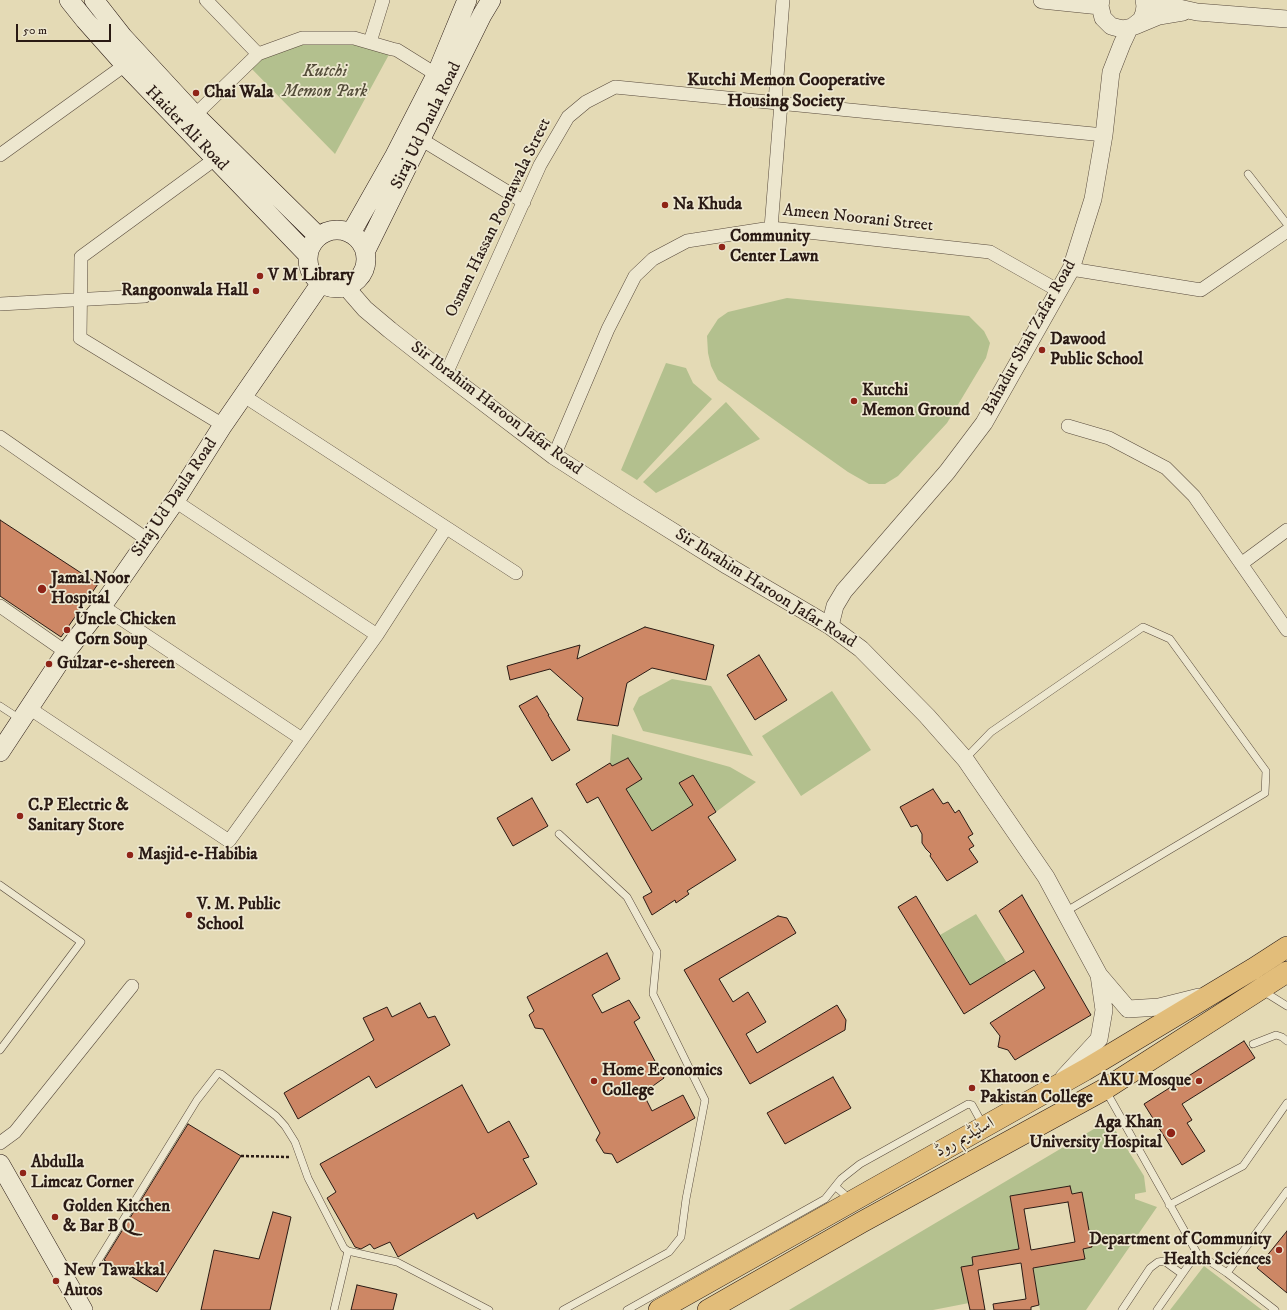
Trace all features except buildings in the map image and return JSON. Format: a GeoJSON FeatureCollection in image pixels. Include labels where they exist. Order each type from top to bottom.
{"type":"FeatureCollection","features":[{"type":"Feature","properties":{"kind":"main road","name":"Haider Ali Road"},"geometry":{"type":"LineString","coordinates":[[69,0],[125,66],[308,255]]}},
{"type":"Feature","properties":{"kind":"main road","name":"Haider Ali Road"},"geometry":{"type":"LineString","coordinates":[[94,0],[123,37],[195,115],[318,236]]}},
{"type":"Feature","properties":{"kind":"main road","name":"Siraj Ud Daula Road"},"geometry":{"type":"LineString","coordinates":[[443,78],[467,0]]}},
{"type":"Feature","properties":{"kind":"main road","name":"Siraj Ud Daula Road"},"geometry":{"type":"LineString","coordinates":[[351,233],[414,135],[443,78],[491,0]]}},
{"type":"Feature","properties":{"kind":"main road","name":"Siraj Ud Daula Road"},"geometry":{"type":"LineString","coordinates":[[365,252],[401,178],[414,135]]}},
{"type":"Feature","properties":{"kind":"main road"},"geometry":{"type":"LineString","coordinates":[[334,230],[351,233],[360,242],[365,252],[366,261],[364,269],[353,282],[345,286],[333,287],[321,283],[315,278],[310,271],[308,255],[311,245],[318,236],[334,230]]}},
{"type":"Feature","properties":{"kind":"main road","name":"Siraj Ud Daula Road"},"geometry":{"type":"LineString","coordinates":[[0,752],[66,652],[102,606],[175,501],[223,425],[321,283]]}},
{"type":"Feature","properties":{"kind":"main road","name":"اسٹیڈیم روڈ"},"geometry":{"type":"LineString","coordinates":[[659,1310],[1054,1088],[1212,994],[1287,947]]}},
{"type":"Feature","properties":{"kind":"main road","name":"اسٹیڈیم روڈ"},"geometry":{"type":"LineString","coordinates":[[708,1310],[862,1222],[1104,1089],[1287,972]]}},
{"type":"Feature","properties":{"kind":"main road"},"geometry":{"type":"LineString","coordinates":[[0,1164],[83,1310]]}},
{"type":"Feature","properties":{"kind":"main road"},"geometry":{"type":"LineString","coordinates":[[852,1201],[862,1222]]}},
{"type":"Feature","properties":{"kind":"street"},"geometry":{"type":"LineString","coordinates":[[206,0],[258,54]]}},
{"type":"Feature","properties":{"kind":"street"},"geometry":{"type":"LineString","coordinates":[[370,42],[383,0]]}},
{"type":"Feature","properties":{"kind":"street"},"geometry":{"type":"LineString","coordinates":[[771,228],[783,0]]}},
{"type":"Feature","properties":{"kind":"street"},"geometry":{"type":"LineString","coordinates":[[1042,0],[1101,3],[1103,18],[1116,28],[1132,27],[1159,16],[1172,13],[1197,12],[1287,19]]}},
{"type":"Feature","properties":{"kind":"street","name":"Bahadur Shah Zafar Road"},"geometry":{"type":"LineString","coordinates":[[830,626],[835,606],[844,590],[947,472],[984,422],[1071,269],[1093,199],[1104,135],[1111,72],[1122,44],[1132,27],[1141,20],[1144,13],[1144,0]]}},
{"type":"Feature","properties":{"kind":"street"},"geometry":{"type":"LineString","coordinates":[[1151,0],[1197,12]]}},
{"type":"Feature","properties":{"kind":"street"},"geometry":{"type":"LineString","coordinates":[[1107,22],[1111,55],[1111,72]]}},
{"type":"Feature","properties":{"kind":"street"},"geometry":{"type":"LineString","coordinates":[[195,115],[258,54],[302,38],[354,38],[370,42],[397,50],[443,78]]}},
{"type":"Feature","properties":{"kind":"street"},"geometry":{"type":"LineString","coordinates":[[0,155],[125,66]]}},
{"type":"Feature","properties":{"kind":"street","name":"Osman Hassan Poonawala Street"},"geometry":{"type":"LineString","coordinates":[[446,374],[540,165],[568,117],[586,102],[615,87],[1104,135]]}},
{"type":"Feature","properties":{"kind":"street"},"geometry":{"type":"LineString","coordinates":[[414,135],[524,202]]}},
{"type":"Feature","properties":{"kind":"street"},"geometry":{"type":"LineString","coordinates":[[215,159],[80,257],[80,338],[223,425]]}},
{"type":"Feature","properties":{"kind":"street","name":"Ameen Noorani Street"},"geometry":{"type":"LineString","coordinates":[[554,456],[608,329],[635,276],[652,260],[687,241],[771,228],[990,252],[1059,291]]}},
{"type":"Feature","properties":{"kind":"street"},"geometry":{"type":"LineString","coordinates":[[1071,269],[1201,290],[1287,231]]}},
{"type":"Feature","properties":{"kind":"street","name":"Sir Ibrahim Haroon Jafar Road"},"geometry":{"type":"LineString","coordinates":[[345,286],[365,309],[446,374],[554,456],[728,566],[830,626],[861,649],[927,716],[965,759],[1046,877],[1099,975]]}},
{"type":"Feature","properties":{"kind":"street"},"geometry":{"type":"LineString","coordinates":[[0,304],[145,296]]}},
{"type":"Feature","properties":{"kind":"street"},"geometry":{"type":"LineString","coordinates":[[244,396],[516,573]]}},
{"type":"Feature","properties":{"kind":"street"},"geometry":{"type":"LineString","coordinates":[[1068,426],[1109,438],[1166,468],[1194,496],[1287,630]]}},
{"type":"Feature","properties":{"kind":"street"},"geometry":{"type":"LineString","coordinates":[[0,437],[148,540]]}},
{"type":"Feature","properties":{"kind":"street"},"geometry":{"type":"LineString","coordinates":[[175,501],[377,635]]}},
{"type":"Feature","properties":{"kind":"street"},"geometry":{"type":"LineString","coordinates":[[25,714],[229,841],[377,635],[446,528]]}},
{"type":"Feature","properties":{"kind":"street"},"geometry":{"type":"LineString","coordinates":[[1241,564],[1287,530]]}},
{"type":"Feature","properties":{"kind":"street"},"geometry":{"type":"LineString","coordinates":[[0,606],[66,652]]}},
{"type":"Feature","properties":{"kind":"street"},"geometry":{"type":"LineString","coordinates":[[102,606],[302,739]]}},
{"type":"Feature","properties":{"kind":"street"},"geometry":{"type":"LineString","coordinates":[[1099,975],[1128,1009],[1159,1007],[1212,994]]}},
{"type":"Feature","properties":{"kind":"street"},"geometry":{"type":"LineString","coordinates":[[1054,1088],[1099,1039],[1104,1010],[1099,975]]}},
{"type":"Feature","properties":{"kind":"street"},"geometry":{"type":"LineString","coordinates":[[0,1143],[15,1132],[132,986]]}},
{"type":"Feature","properties":{"kind":"lane"},"geometry":{"type":"LineString","coordinates":[[1248,174],[1287,224]]}},
{"type":"Feature","properties":{"kind":"lane"},"geometry":{"type":"LineString","coordinates":[[965,759],[991,732],[1143,627],[1170,639],[1266,771],[1265,793],[1065,913]]}},
{"type":"Feature","properties":{"kind":"lane"},"geometry":{"type":"LineString","coordinates":[[0,706],[25,714]]}},
{"type":"Feature","properties":{"kind":"lane"},"geometry":{"type":"LineString","coordinates":[[559,834],[627,897],[657,952],[653,994],[705,1100],[681,1237],[668,1252],[563,1310]]}},
{"type":"Feature","properties":{"kind":"lane"},"geometry":{"type":"LineString","coordinates":[[0,885],[81,942],[0,1049]]}},
{"type":"Feature","properties":{"kind":"lane"},"geometry":{"type":"LineString","coordinates":[[1259,989],[1287,1006]]}},
{"type":"Feature","properties":{"kind":"lane"},"geometry":{"type":"LineString","coordinates":[[1253,1044],[1276,1035],[1287,1041]]}},
{"type":"Feature","properties":{"kind":"lane"},"geometry":{"type":"LineString","coordinates":[[96,1264],[197,1100],[218,1073],[276,1116],[285,1126],[295,1142],[313,1186],[344,1248],[348,1251],[397,1262],[489,1310]]}},
{"type":"Feature","properties":{"kind":"lane"},"geometry":{"type":"LineString","coordinates":[[1104,1089],[1197,1253],[1227,1273],[1275,1310]]}},
{"type":"Feature","properties":{"kind":"lane"},"geometry":{"type":"LineString","coordinates":[[1169,1205],[1243,1166],[1287,1103]]}},
{"type":"Feature","properties":{"kind":"lane"},"geometry":{"type":"LineString","coordinates":[[627,1310],[825,1199],[846,1175],[860,1164],[968,1104],[972,1105],[984,1127]]}},
{"type":"Feature","properties":{"kind":"lane"},"geometry":{"type":"LineString","coordinates":[[836,1187],[852,1201]]}},
{"type":"Feature","properties":{"kind":"lane"},"geometry":{"type":"LineString","coordinates":[[1227,1273],[1287,1191]]}},
{"type":"Feature","properties":{"kind":"lane"},"geometry":{"type":"LineString","coordinates":[[334,1310],[348,1251]]}},
{"type":"Feature","properties":{"kind":"lane"},"geometry":{"type":"LineString","coordinates":[[1157,1310],[1197,1253]]}},
{"type":"Feature","properties":{"kind":"lane"},"geometry":{"type":"LineString","coordinates":[[1122,1310],[1150,1268],[1158,1262],[1164,1261],[1182,1274]]}},
{"type":"Feature","properties":{"kind":"path"},"geometry":{"type":"LineString","coordinates":[[241,1156],[301,1158]]}},
{"type":"Feature","properties":{"kind":"green space","name":"Kutchi Memon Park"},"geometry":{"type":"Polygon","coordinates":[[[302,38],[392,49],[335,154],[247,64],[302,38]]]}},
{"type":"Feature","properties":{"kind":"green space","name":"Kutchi Memon Ground"},"geometry":{"type":"Polygon","coordinates":[[[787,298],[969,316],[984,331],[990,343],[986,358],[947,423],[898,476],[885,484],[869,484],[848,472],[718,380],[711,366],[708,353],[707,336],[718,319],[728,312],[787,298]]]}},
{"type":"Feature","properties":{"kind":"green space"},"geometry":{"type":"Polygon","coordinates":[[[666,363],[686,368],[693,383],[712,399],[637,480],[621,470],[666,363]]]}},
{"type":"Feature","properties":{"kind":"green space"},"geometry":{"type":"Polygon","coordinates":[[[726,402],[760,439],[656,493],[643,482],[726,402]]]}},
{"type":"Feature","properties":{"kind":"green space"},"geometry":{"type":"Polygon","coordinates":[[[672,679],[711,686],[753,756],[643,731],[633,709],[639,697],[672,679]]]}},
{"type":"Feature","properties":{"kind":"green space"},"geometry":{"type":"Polygon","coordinates":[[[832,691],[871,750],[801,796],[762,736],[832,691]]]}},
{"type":"Feature","properties":{"kind":"green space"},"geometry":{"type":"Polygon","coordinates":[[[612,734],[730,767],[756,782],[716,812],[693,776],[679,783],[693,805],[652,831],[626,789],[641,779],[628,758],[612,766],[610,763],[612,734]]]}},
{"type":"Feature","properties":{"kind":"green space"},"geometry":{"type":"Polygon","coordinates":[[[976,914],[1007,963],[970,985],[940,935],[976,914]]]}},
{"type":"Feature","properties":{"kind":"green space"},"geometry":{"type":"Polygon","coordinates":[[[1109,1120],[1144,1176],[1146,1192],[1135,1194],[1135,1199],[1157,1207],[1086,1310],[1040,1310],[1033,1268],[1085,1259],[1083,1249],[1092,1247],[1082,1192],[1072,1194],[1070,1186],[1010,1196],[1019,1249],[972,1257],[973,1265],[969,1303],[933,1310],[789,1310],[1109,1120]]]}},
{"type":"Feature","properties":{"kind":"green space"},"geometry":{"type":"Polygon","coordinates":[[[1204,1266],[1262,1310],[1170,1310],[1204,1266]]]}},
{"type":"Feature","properties":{"kind":"place","name":"Chai Wala"},"geometry":{"type":"Point","coordinates":[196,93]}},
{"type":"Feature","properties":{"kind":"place","name":"Na Khuda"},"geometry":{"type":"Point","coordinates":[665,205]}},
{"type":"Feature","properties":{"kind":"place","name":"Community Center Lawn"},"geometry":{"type":"Point","coordinates":[722,247]}},
{"type":"Feature","properties":{"kind":"place","name":"V M Library"},"geometry":{"type":"Point","coordinates":[260,276]}},
{"type":"Feature","properties":{"kind":"place","name":"Rangoonwala Hall"},"geometry":{"type":"Point","coordinates":[256,291]}},
{"type":"Feature","properties":{"kind":"place","name":"Dawood Public School"},"geometry":{"type":"Point","coordinates":[1042,350]}},
{"type":"Feature","properties":{"kind":"place","name":"Kutchi Memon Ground"},"geometry":{"type":"Point","coordinates":[854,401]}},
{"type":"Feature","properties":{"kind":"place","name":"Jamal Noor Hospital"},"geometry":{"type":"Point","coordinates":[42,589]}},
{"type":"Feature","properties":{"kind":"place","name":"Uncle Chicken Corn Soup"},"geometry":{"type":"Point","coordinates":[67,630]}},
{"type":"Feature","properties":{"kind":"place","name":"Gulzar-e-shereen"},"geometry":{"type":"Point","coordinates":[49,664]}},
{"type":"Feature","properties":{"kind":"place","name":"C.P Electric & Sanitary Store"},"geometry":{"type":"Point","coordinates":[20,816]}},
{"type":"Feature","properties":{"kind":"place","name":"Masjid-e-Habibia"},"geometry":{"type":"Point","coordinates":[130,855]}},
{"type":"Feature","properties":{"kind":"place","name":"V. M. Public School"},"geometry":{"type":"Point","coordinates":[189,915]}},
{"type":"Feature","properties":{"kind":"place","name":"Home Economics College"},"geometry":{"type":"Point","coordinates":[594,1081]}},
{"type":"Feature","properties":{"kind":"place","name":"AKU Mosque"},"geometry":{"type":"Point","coordinates":[1199,1081]}},
{"type":"Feature","properties":{"kind":"place","name":"Khatoon e Pakistan College"},"geometry":{"type":"Point","coordinates":[972,1088]}},
{"type":"Feature","properties":{"kind":"place","name":"Aga Khan University Hospital"},"geometry":{"type":"Point","coordinates":[1171,1133]}},
{"type":"Feature","properties":{"kind":"place","name":"Abdulla Limcaz Corner"},"geometry":{"type":"Point","coordinates":[23,1173]}},
{"type":"Feature","properties":{"kind":"place","name":"Golden Kitchen & Bar B Q"},"geometry":{"type":"Point","coordinates":[55,1217]}},
{"type":"Feature","properties":{"kind":"place","name":"Department of Community Health Sciences"},"geometry":{"type":"Point","coordinates":[1279,1250]}},
{"type":"Feature","properties":{"kind":"place","name":"New Tawakkal Autos"},"geometry":{"type":"Point","coordinates":[56,1281]}},
{"type":"Feature","properties":{"kind":"district","name":"Kutchi Memon Cooperative Housing Society"},"geometry":{"type":"Point","coordinates":[786,91]}}]}
